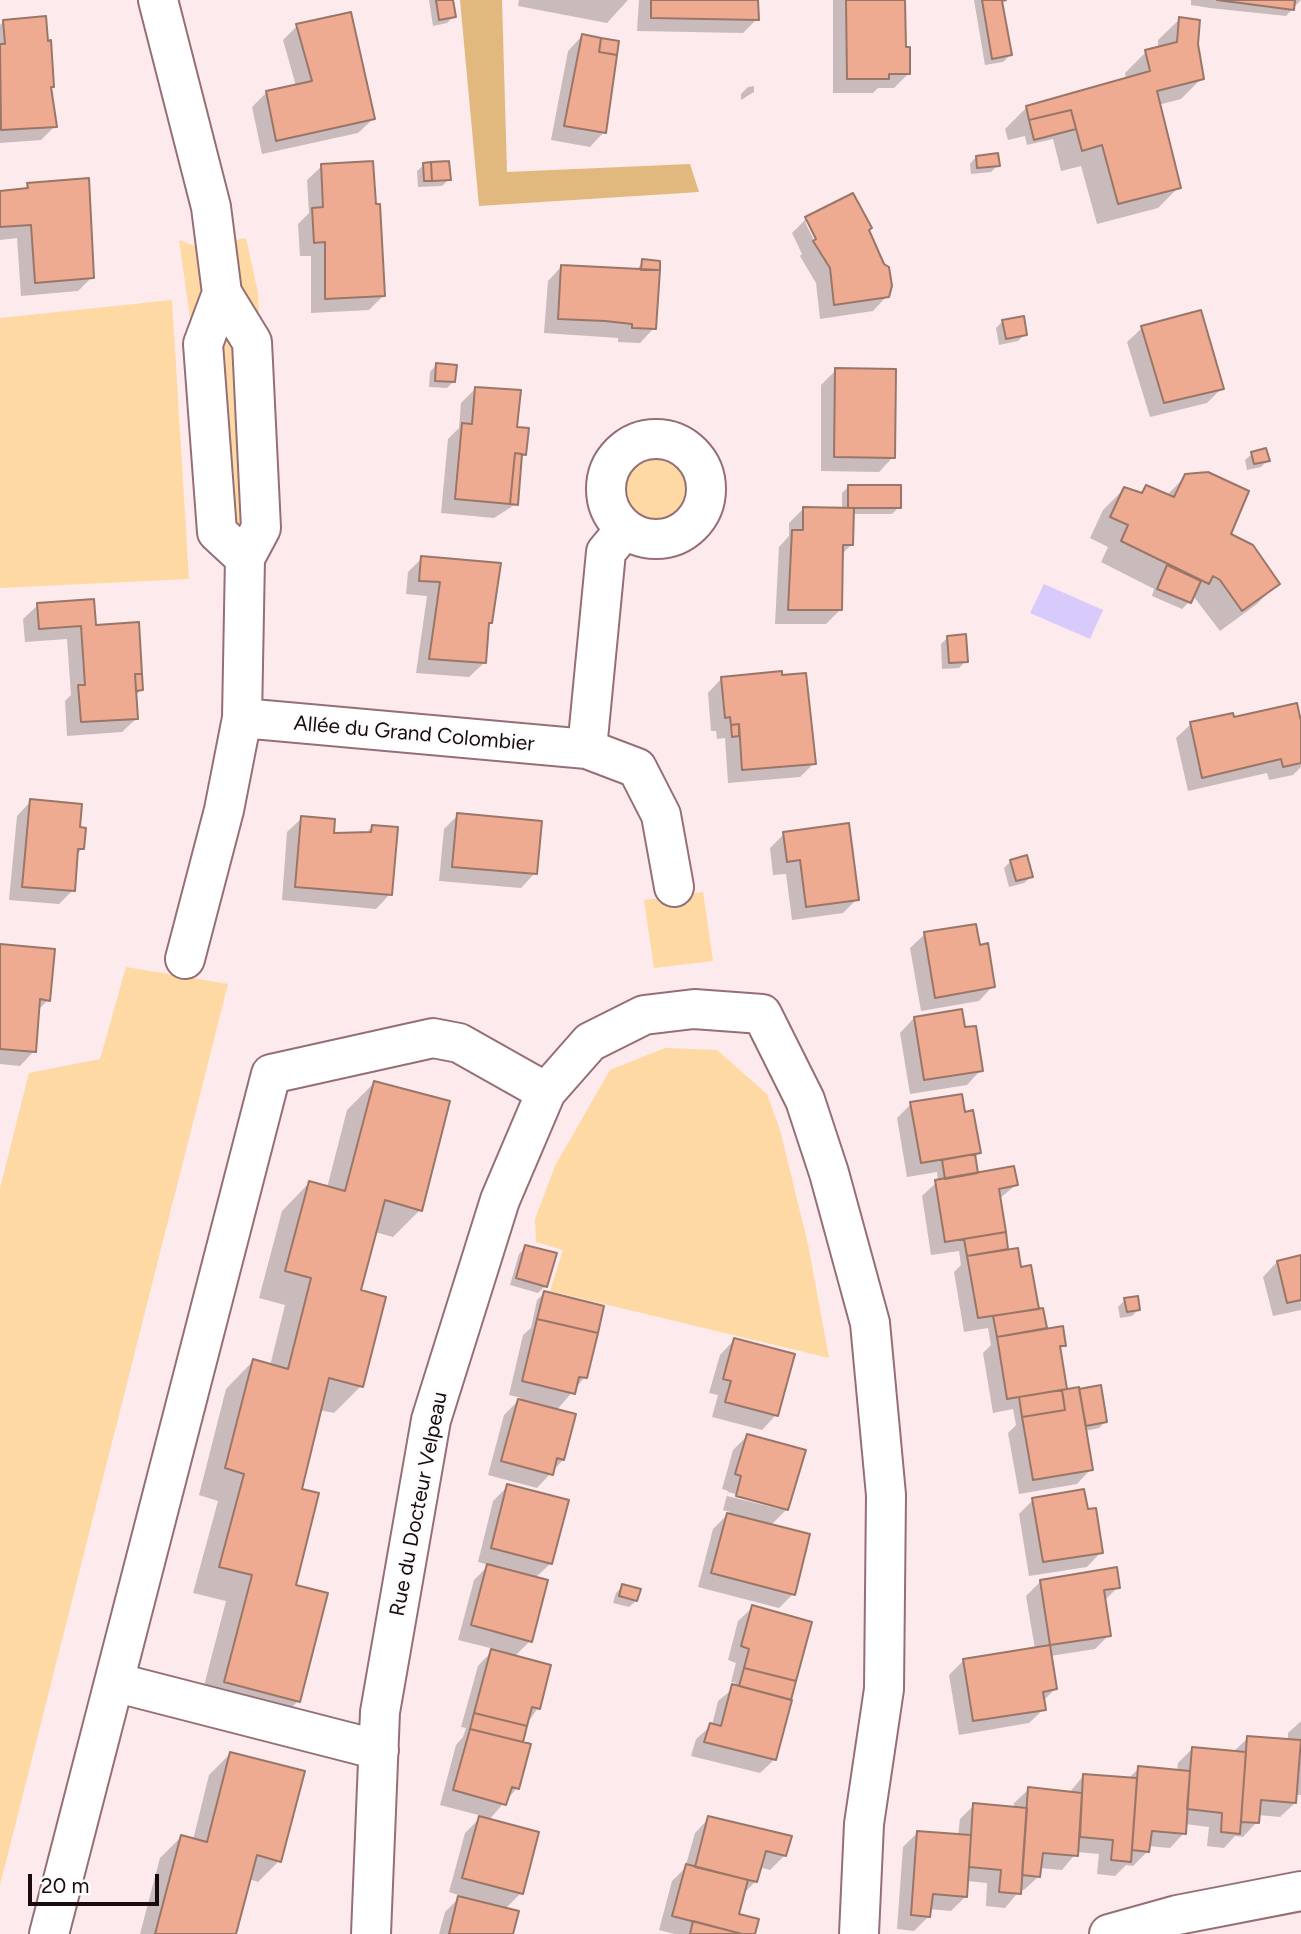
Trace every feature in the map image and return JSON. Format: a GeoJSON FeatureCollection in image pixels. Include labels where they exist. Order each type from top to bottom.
{"type":"FeatureCollection","features":[{"type":"Feature","properties":{"kind":"street"},"geometry":{"type":"LineString","coordinates":[[158,0],[211,207],[222,293],[204,345],[217,532],[245,558],[242,718],[224,810],[185,959]]}},
{"type":"Feature","properties":{"kind":"street"},"geometry":{"type":"LineString","coordinates":[[587,749],[606,552],[625,529]]}},
{"type":"Feature","properties":{"kind":"street","name":"Allée du Grand Colombier"},"geometry":{"type":"LineString","coordinates":[[242,718],[587,749],[637,768],[661,815],[674,887]]}},
{"type":"Feature","properties":{"kind":"street","name":"Rue du Docteur Velpeau"},"geometry":{"type":"LineString","coordinates":[[371,1934],[380,1712],[431,1420],[500,1200],[546,1092],[590,1042],[644,1015],[694,1009],[762,1014],[805,1100],[829,1173],[870,1323],[886,1495],[884,1689],[864,1824],[859,1934]]}},
{"type":"Feature","properties":{"kind":"street"},"geometry":{"type":"LineString","coordinates":[[50,1934],[271,1074],[433,1038],[459,1044],[546,1092]]}},
{"type":"Feature","properties":{"kind":"street"},"geometry":{"type":"LineString","coordinates":[[114,1682],[379,1750]]}},
{"type":"Feature","properties":{"kind":"street"},"geometry":{"type":"LineString","coordinates":[[1109,1934],[1177,1915],[1301,1891]]}},
{"type":"Feature","properties":{"kind":"shaded area"},"geometry":{"type":"Polygon","coordinates":[[[460,0],[502,0],[507,172],[690,164],[699,192],[479,206],[460,0]]]}},
{"type":"Feature","properties":{"kind":"shaded area"},"geometry":{"type":"Polygon","coordinates":[[[246,238],[258,293],[260,339],[241,304],[231,241],[246,238]]]}},
{"type":"Feature","properties":{"kind":"shaded area"},"geometry":{"type":"Polygon","coordinates":[[[179,240],[195,246],[203,297],[192,332],[179,240]]]}},
{"type":"Feature","properties":{"kind":"shaded area"},"geometry":{"type":"Polygon","coordinates":[[[172,300],[189,579],[0,588],[0,318],[172,300]]]}},
{"type":"Feature","properties":{"kind":"shaded area"},"geometry":{"type":"Polygon","coordinates":[[[234,333],[250,517],[241,530],[233,527],[220,334],[234,333]]]}},
{"type":"Feature","properties":{"kind":"shaded area"},"geometry":{"type":"Polygon","coordinates":[[[650,457],[662,457],[678,466],[685,476],[685,500],[678,510],[662,519],[650,519],[639,514],[630,505],[625,494],[625,482],[630,471],[639,462],[650,457]]]}},
{"type":"Feature","properties":{"kind":"shaded area"},"geometry":{"type":"Polygon","coordinates":[[[1044,584],[1103,610],[1090,639],[1030,613],[1044,584]]]}},
{"type":"Feature","properties":{"kind":"shaded area"},"geometry":{"type":"Polygon","coordinates":[[[703,892],[713,961],[654,968],[644,900],[703,892]]]}},
{"type":"Feature","properties":{"kind":"shaded area"},"geometry":{"type":"Polygon","coordinates":[[[126,967],[228,984],[0,1885],[0,1189],[29,1073],[100,1059],[126,967]]]}},
{"type":"Feature","properties":{"kind":"shaded area"},"geometry":{"type":"Polygon","coordinates":[[[665,1048],[717,1050],[767,1094],[780,1130],[808,1244],[829,1358],[550,1291],[563,1250],[536,1242],[535,1219],[555,1166],[610,1070],[665,1048]]]}},
{"type":"Feature","properties":{"kind":"building"},"geometry":{"type":"Polygon","coordinates":[[[436,0],[453,0],[456,17],[439,20],[436,0]]]}},
{"type":"Feature","properties":{"kind":"building"},"geometry":{"type":"Polygon","coordinates":[[[651,0],[758,0],[759,20],[651,18],[651,0]]]}},
{"type":"Feature","properties":{"kind":"building"},"geometry":{"type":"Polygon","coordinates":[[[846,0],[905,0],[906,47],[910,47],[910,74],[889,74],[889,79],[847,79],[846,0]]]}},
{"type":"Feature","properties":{"kind":"building"},"geometry":{"type":"Polygon","coordinates":[[[982,0],[1006,0],[1002,1],[1012,55],[992,59],[982,0]]]}},
{"type":"Feature","properties":{"kind":"building"},"geometry":{"type":"Polygon","coordinates":[[[1217,0],[1295,0],[1294,10],[1217,0]]]}},
{"type":"Feature","properties":{"kind":"building"},"geometry":{"type":"Polygon","coordinates":[[[351,12],[375,119],[276,141],[266,91],[312,81],[296,24],[351,12]]]}},
{"type":"Feature","properties":{"kind":"building"},"geometry":{"type":"Polygon","coordinates":[[[46,16],[48,41],[51,40],[54,87],[51,87],[57,127],[1,130],[0,44],[5,44],[3,20],[46,16]]]}},
{"type":"Feature","properties":{"kind":"building"},"geometry":{"type":"Polygon","coordinates":[[[1179,17],[1200,20],[1198,44],[1204,79],[1157,91],[1181,188],[1118,204],[1102,145],[1082,151],[1071,110],[1029,120],[1026,106],[1150,71],[1145,50],[1177,42],[1179,17]]]}},
{"type":"Feature","properties":{"kind":"building"},"geometry":{"type":"Polygon","coordinates":[[[582,34],[601,38],[599,52],[617,55],[606,133],[564,126],[582,34]]]}},
{"type":"Feature","properties":{"kind":"building"},"geometry":{"type":"Polygon","coordinates":[[[601,38],[619,41],[617,55],[599,52],[601,38]]]}},
{"type":"Feature","properties":{"kind":"building"},"geometry":{"type":"Polygon","coordinates":[[[1071,110],[1076,129],[1034,140],[1029,120],[1071,110]]]}},
{"type":"Feature","properties":{"kind":"building"},"geometry":{"type":"Polygon","coordinates":[[[998,153],[1000,166],[977,168],[976,156],[998,153]]]}},
{"type":"Feature","properties":{"kind":"building"},"geometry":{"type":"Polygon","coordinates":[[[373,161],[376,204],[380,204],[385,296],[325,299],[325,242],[314,243],[312,208],[323,207],[321,164],[373,161]]]}},
{"type":"Feature","properties":{"kind":"building"},"geometry":{"type":"Polygon","coordinates":[[[449,161],[451,180],[432,181],[431,162],[449,161]]]}},
{"type":"Feature","properties":{"kind":"building"},"geometry":{"type":"Polygon","coordinates":[[[431,162],[432,181],[424,181],[423,163],[431,162]]]}},
{"type":"Feature","properties":{"kind":"building"},"geometry":{"type":"Polygon","coordinates":[[[89,178],[94,278],[35,283],[31,225],[0,227],[0,191],[28,188],[27,183],[89,178]]]}},
{"type":"Feature","properties":{"kind":"building"},"geometry":{"type":"Polygon","coordinates":[[[853,193],[872,228],[869,230],[884,264],[889,267],[892,286],[889,297],[834,305],[830,268],[813,241],[816,239],[805,217],[853,193]]]}},
{"type":"Feature","properties":{"kind":"building"},"geometry":{"type":"Polygon","coordinates":[[[642,259],[660,261],[660,270],[641,270],[642,259]]]}},
{"type":"Feature","properties":{"kind":"building"},"geometry":{"type":"Polygon","coordinates":[[[561,265],[660,270],[656,329],[632,328],[632,324],[605,321],[558,319],[561,265]]]}},
{"type":"Feature","properties":{"kind":"building"},"geometry":{"type":"Polygon","coordinates":[[[1201,310],[1224,389],[1164,403],[1141,326],[1201,310]]]}},
{"type":"Feature","properties":{"kind":"building"},"geometry":{"type":"Polygon","coordinates":[[[1024,316],[1027,335],[1006,339],[1002,320],[1024,316]]]}},
{"type":"Feature","properties":{"kind":"building"},"geometry":{"type":"Polygon","coordinates":[[[436,363],[457,365],[455,382],[435,381],[436,363]]]}},
{"type":"Feature","properties":{"kind":"building"},"geometry":{"type":"Polygon","coordinates":[[[835,368],[896,369],[895,458],[834,457],[835,368]]]}},
{"type":"Feature","properties":{"kind":"building"},"geometry":{"type":"Polygon","coordinates":[[[475,387],[521,390],[517,427],[529,428],[526,455],[515,453],[510,504],[455,499],[462,423],[472,424],[475,387]]]}},
{"type":"Feature","properties":{"kind":"building"},"geometry":{"type":"Polygon","coordinates":[[[1266,448],[1270,461],[1254,464],[1251,452],[1266,448]]]}},
{"type":"Feature","properties":{"kind":"building"},"geometry":{"type":"Polygon","coordinates":[[[515,453],[522,454],[518,505],[510,504],[515,453]]]}},
{"type":"Feature","properties":{"kind":"building"},"geometry":{"type":"Polygon","coordinates":[[[1208,472],[1249,491],[1231,534],[1253,545],[1280,584],[1242,611],[1220,580],[1213,576],[1209,584],[1121,541],[1128,525],[1110,517],[1124,487],[1142,493],[1146,485],[1174,497],[1185,474],[1208,472]]]}},
{"type":"Feature","properties":{"kind":"building"},"geometry":{"type":"Polygon","coordinates":[[[848,485],[901,485],[901,508],[848,508],[848,485]]]}},
{"type":"Feature","properties":{"kind":"building"},"geometry":{"type":"Polygon","coordinates":[[[803,507],[854,508],[853,545],[843,545],[842,610],[788,610],[792,530],[803,530],[803,507]]]}},
{"type":"Feature","properties":{"kind":"building"},"geometry":{"type":"Polygon","coordinates":[[[421,556],[501,563],[492,623],[489,623],[486,663],[429,659],[440,582],[419,581],[421,556]]]}},
{"type":"Feature","properties":{"kind":"building"},"geometry":{"type":"Polygon","coordinates":[[[1167,565],[1201,581],[1191,603],[1157,589],[1167,565]]]}},
{"type":"Feature","properties":{"kind":"building"},"geometry":{"type":"Polygon","coordinates":[[[94,599],[96,625],[139,622],[142,674],[135,674],[138,719],[81,722],[78,685],[85,685],[81,626],[39,629],[37,603],[94,599]]]}},
{"type":"Feature","properties":{"kind":"building"},"geometry":{"type":"Polygon","coordinates":[[[966,634],[968,662],[949,663],[947,636],[966,634]]]}},
{"type":"Feature","properties":{"kind":"building"},"geometry":{"type":"Polygon","coordinates":[[[782,671],[782,675],[806,673],[816,764],[742,770],[739,724],[731,725],[730,717],[725,718],[721,677],[782,671]]]}},
{"type":"Feature","properties":{"kind":"building"},"geometry":{"type":"Polygon","coordinates":[[[135,674],[142,674],[143,690],[136,691],[135,674]]]}},
{"type":"Feature","properties":{"kind":"building"},"geometry":{"type":"Polygon","coordinates":[[[1297,703],[1301,721],[1301,763],[1283,767],[1281,759],[1202,778],[1190,722],[1233,713],[1234,717],[1297,703]]]}},
{"type":"Feature","properties":{"kind":"building"},"geometry":{"type":"Polygon","coordinates":[[[739,724],[739,736],[732,737],[731,725],[739,724]]]}},
{"type":"Feature","properties":{"kind":"building"},"geometry":{"type":"Polygon","coordinates":[[[30,799],[82,804],[80,827],[86,828],[84,849],[78,849],[75,891],[22,887],[30,799]]]}},
{"type":"Feature","properties":{"kind":"building"},"geometry":{"type":"Polygon","coordinates":[[[457,813],[542,821],[537,874],[452,867],[457,813]]]}},
{"type":"Feature","properties":{"kind":"building"},"geometry":{"type":"Polygon","coordinates":[[[301,816],[335,819],[334,833],[371,832],[372,825],[398,827],[392,895],[295,887],[301,816]]]}},
{"type":"Feature","properties":{"kind":"building"},"geometry":{"type":"Polygon","coordinates":[[[849,823],[859,900],[806,907],[800,860],[787,862],[783,832],[849,823]]]}},
{"type":"Feature","properties":{"kind":"building"},"geometry":{"type":"Polygon","coordinates":[[[1027,855],[1033,877],[1016,881],[1010,860],[1027,855]]]}},
{"type":"Feature","properties":{"kind":"building"},"geometry":{"type":"Polygon","coordinates":[[[976,924],[980,945],[988,943],[995,987],[935,998],[924,932],[976,924]]]}},
{"type":"Feature","properties":{"kind":"building"},"geometry":{"type":"Polygon","coordinates":[[[0,944],[55,949],[50,1001],[40,999],[36,1052],[0,1049],[0,944]]]}},
{"type":"Feature","properties":{"kind":"building"},"geometry":{"type":"Polygon","coordinates":[[[962,1009],[965,1027],[976,1026],[983,1071],[924,1080],[914,1017],[962,1009]]]}},
{"type":"Feature","properties":{"kind":"building"},"geometry":{"type":"Polygon","coordinates":[[[374,1081],[450,1101],[422,1211],[385,1200],[361,1290],[386,1297],[363,1387],[329,1378],[302,1489],[319,1493],[296,1585],[328,1593],[300,1702],[224,1682],[252,1575],[219,1567],[244,1474],[225,1468],[253,1359],[288,1369],[311,1278],[285,1271],[309,1181],[345,1191],[374,1081]]]}},
{"type":"Feature","properties":{"kind":"building"},"geometry":{"type":"Polygon","coordinates":[[[962,1094],[965,1112],[973,1110],[981,1153],[921,1163],[910,1102],[962,1094]]]}},
{"type":"Feature","properties":{"kind":"building"},"geometry":{"type":"Polygon","coordinates":[[[975,1154],[978,1173],[945,1179],[942,1160],[975,1154]]]}},
{"type":"Feature","properties":{"kind":"building"},"geometry":{"type":"Polygon","coordinates":[[[1014,1166],[1018,1185],[999,1189],[1006,1232],[945,1242],[935,1180],[1014,1166]]]}},
{"type":"Feature","properties":{"kind":"building"},"geometry":{"type":"Polygon","coordinates":[[[1006,1232],[1008,1249],[967,1256],[964,1239],[1006,1232]]]}},
{"type":"Feature","properties":{"kind":"building"},"geometry":{"type":"Polygon","coordinates":[[[525,1245],[557,1253],[547,1287],[516,1278],[525,1245]]]}},
{"type":"Feature","properties":{"kind":"building"},"geometry":{"type":"Polygon","coordinates":[[[1018,1248],[1021,1267],[1031,1265],[1039,1309],[978,1318],[967,1256],[1018,1248]]]}},
{"type":"Feature","properties":{"kind":"building"},"geometry":{"type":"Polygon","coordinates":[[[1301,1255],[1301,1300],[1287,1303],[1277,1261],[1301,1255]]]}},
{"type":"Feature","properties":{"kind":"building"},"geometry":{"type":"Polygon","coordinates":[[[544,1291],[604,1306],[598,1333],[537,1319],[544,1291]]]}},
{"type":"Feature","properties":{"kind":"building"},"geometry":{"type":"Polygon","coordinates":[[[1138,1296],[1140,1310],[1127,1312],[1124,1298],[1138,1296]]]}},
{"type":"Feature","properties":{"kind":"building"},"geometry":{"type":"Polygon","coordinates":[[[1043,1308],[1047,1328],[997,1337],[993,1316],[1043,1308]]]}},
{"type":"Feature","properties":{"kind":"building"},"geometry":{"type":"Polygon","coordinates":[[[537,1319],[598,1333],[587,1378],[579,1377],[575,1394],[522,1381],[537,1319]]]}},
{"type":"Feature","properties":{"kind":"building"},"geometry":{"type":"Polygon","coordinates":[[[1063,1326],[1066,1346],[1060,1346],[1067,1389],[1007,1399],[997,1337],[1063,1326]]]}},
{"type":"Feature","properties":{"kind":"building"},"geometry":{"type":"Polygon","coordinates":[[[734,1338],[795,1354],[778,1416],[725,1402],[731,1381],[723,1379],[734,1338]]]}},
{"type":"Feature","properties":{"kind":"building"},"geometry":{"type":"Polygon","coordinates":[[[1101,1385],[1107,1422],[1086,1426],[1079,1389],[1101,1385]]]}},
{"type":"Feature","properties":{"kind":"building"},"geometry":{"type":"Polygon","coordinates":[[[1079,1387],[1093,1470],[1033,1480],[1022,1417],[1065,1410],[1062,1390],[1079,1387]]]}},
{"type":"Feature","properties":{"kind":"building"},"geometry":{"type":"Polygon","coordinates":[[[1062,1390],[1065,1410],[1022,1417],[1019,1397],[1062,1390]]]}},
{"type":"Feature","properties":{"kind":"building"},"geometry":{"type":"Polygon","coordinates":[[[518,1399],[576,1414],[564,1460],[557,1458],[553,1475],[501,1461],[518,1399]]]}},
{"type":"Feature","properties":{"kind":"building"},"geometry":{"type":"Polygon","coordinates":[[[747,1434],[806,1450],[788,1510],[736,1496],[741,1476],[735,1474],[747,1434]]]}},
{"type":"Feature","properties":{"kind":"building"},"geometry":{"type":"Polygon","coordinates":[[[507,1484],[569,1500],[552,1564],[491,1548],[507,1484]]]}},
{"type":"Feature","properties":{"kind":"building"},"geometry":{"type":"Polygon","coordinates":[[[1084,1489],[1088,1509],[1096,1508],[1103,1553],[1043,1562],[1032,1498],[1084,1489]]]}},
{"type":"Feature","properties":{"kind":"building"},"geometry":{"type":"Polygon","coordinates":[[[727,1513],[810,1534],[795,1595],[711,1573],[727,1513]]]}},
{"type":"Feature","properties":{"kind":"building"},"geometry":{"type":"Polygon","coordinates":[[[487,1564],[548,1580],[532,1642],[471,1625],[487,1564]]]}},
{"type":"Feature","properties":{"kind":"building"},"geometry":{"type":"Polygon","coordinates":[[[1117,1567],[1120,1588],[1104,1590],[1111,1636],[1050,1645],[1040,1580],[1117,1567]]]}},
{"type":"Feature","properties":{"kind":"building"},"geometry":{"type":"Polygon","coordinates":[[[622,1584],[641,1589],[637,1601],[619,1596],[622,1584]]]}},
{"type":"Feature","properties":{"kind":"building"},"geometry":{"type":"Polygon","coordinates":[[[752,1605],[812,1622],[796,1681],[744,1668],[749,1649],[741,1646],[752,1605]]]}},
{"type":"Feature","properties":{"kind":"building"},"geometry":{"type":"Polygon","coordinates":[[[1050,1645],[1057,1689],[1043,1692],[1046,1710],[973,1721],[963,1659],[1050,1645]]]}},
{"type":"Feature","properties":{"kind":"building"},"geometry":{"type":"Polygon","coordinates":[[[491,1649],[551,1665],[540,1709],[532,1707],[527,1726],[474,1713],[491,1649]]]}},
{"type":"Feature","properties":{"kind":"building"},"geometry":{"type":"Polygon","coordinates":[[[744,1668],[796,1681],[791,1700],[739,1686],[744,1668]]]}},
{"type":"Feature","properties":{"kind":"building"},"geometry":{"type":"Polygon","coordinates":[[[732,1684],[792,1700],[776,1760],[704,1742],[710,1723],[721,1726],[732,1684]]]}},
{"type":"Feature","properties":{"kind":"building"},"geometry":{"type":"Polygon","coordinates":[[[474,1713],[527,1726],[523,1742],[470,1729],[474,1713]]]}},
{"type":"Feature","properties":{"kind":"building"},"geometry":{"type":"Polygon","coordinates":[[[470,1729],[531,1744],[519,1789],[512,1787],[506,1805],[453,1790],[470,1729]]]}},
{"type":"Feature","properties":{"kind":"building"},"geometry":{"type":"Polygon","coordinates":[[[1247,1736],[1301,1740],[1296,1803],[1261,1800],[1259,1823],[1241,1822],[1247,1736]]]}},
{"type":"Feature","properties":{"kind":"building"},"geometry":{"type":"Polygon","coordinates":[[[1192,1747],[1246,1752],[1240,1834],[1221,1832],[1222,1813],[1187,1809],[1192,1747]]]}},
{"type":"Feature","properties":{"kind":"building"},"geometry":{"type":"Polygon","coordinates":[[[230,1752],[305,1771],[281,1862],[257,1855],[236,1934],[155,1934],[181,1835],[207,1842],[230,1752]]]}},
{"type":"Feature","properties":{"kind":"building"},"geometry":{"type":"Polygon","coordinates":[[[1138,1766],[1190,1771],[1186,1834],[1152,1831],[1149,1852],[1132,1850],[1138,1766]]]}},
{"type":"Feature","properties":{"kind":"building"},"geometry":{"type":"Polygon","coordinates":[[[1083,1774],[1137,1778],[1131,1862],[1111,1860],[1113,1840],[1080,1837],[1083,1774]]]}},
{"type":"Feature","properties":{"kind":"building"},"geometry":{"type":"Polygon","coordinates":[[[1028,1787],[1082,1793],[1078,1856],[1043,1853],[1040,1877],[1022,1875],[1028,1787]]]}},
{"type":"Feature","properties":{"kind":"building"},"geometry":{"type":"Polygon","coordinates":[[[973,1803],[1027,1808],[1021,1894],[999,1892],[1001,1870],[969,1867],[973,1803]]]}},
{"type":"Feature","properties":{"kind":"building"},"geometry":{"type":"Polygon","coordinates":[[[479,1816],[539,1832],[523,1894],[462,1878],[479,1816]]]}},
{"type":"Feature","properties":{"kind":"building"},"geometry":{"type":"Polygon","coordinates":[[[708,1816],[792,1836],[786,1856],[766,1851],[757,1882],[695,1867],[708,1816]]]}},
{"type":"Feature","properties":{"kind":"building"},"geometry":{"type":"Polygon","coordinates":[[[917,1831],[971,1835],[967,1897],[933,1894],[930,1917],[911,1915],[917,1831]]]}},
{"type":"Feature","properties":{"kind":"building"},"geometry":{"type":"Polygon","coordinates":[[[686,1864],[748,1880],[739,1914],[759,1919],[755,1934],[742,1934],[672,1916],[686,1864]]]}},
{"type":"Feature","properties":{"kind":"building"},"geometry":{"type":"Polygon","coordinates":[[[458,1896],[519,1911],[513,1934],[449,1934],[458,1896]]]}},
{"type":"Feature","properties":{"kind":"building"},"geometry":{"type":"Polygon","coordinates":[[[693,1921],[742,1934],[690,1934],[693,1921]]]}}]}
